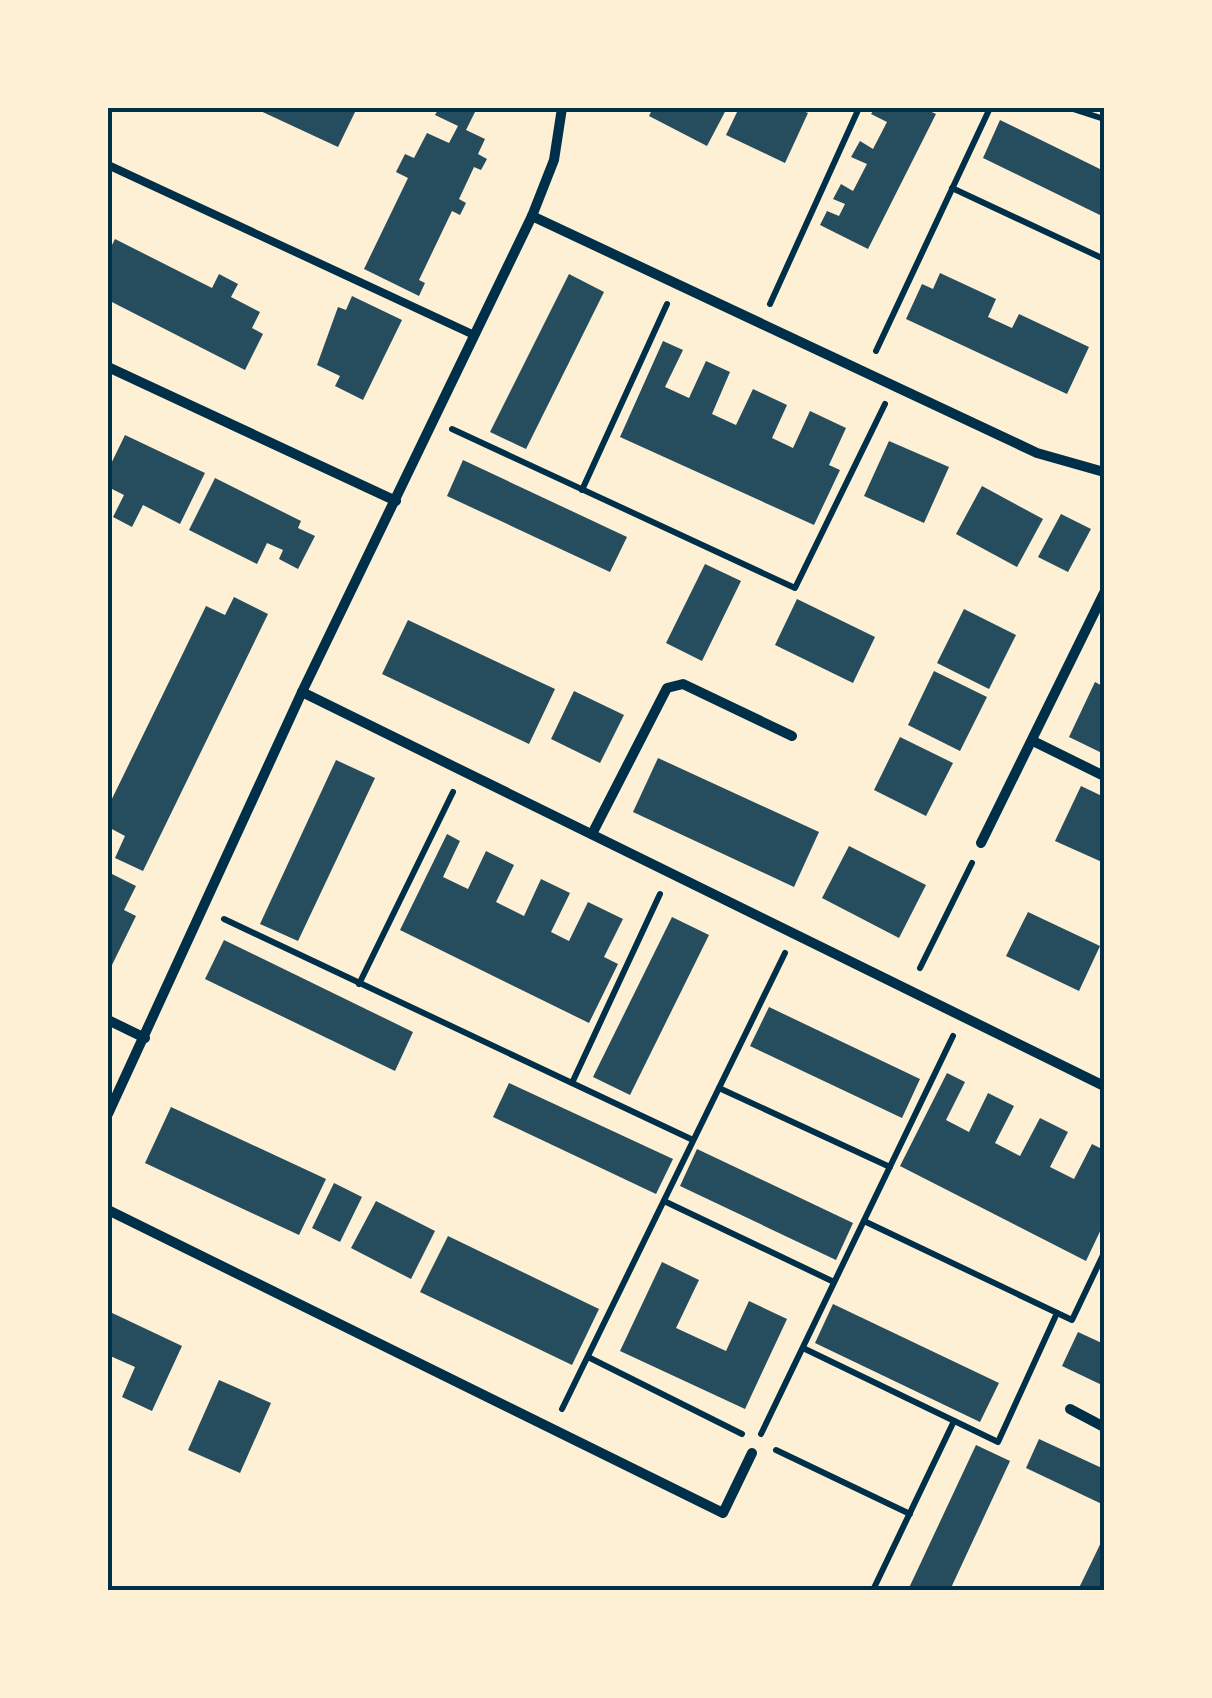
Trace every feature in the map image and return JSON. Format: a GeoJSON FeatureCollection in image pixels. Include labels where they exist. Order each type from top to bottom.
{"type":"FeatureCollection","features":[{"type":"Feature","properties":{"kind":"street"},"geometry":{"type":"LineString","coordinates":[[108,1114],[206,910],[302,692],[532,216],[554,160],[562,108]]}},
{"type":"Feature","properties":{"kind":"street"},"geometry":{"type":"LineString","coordinates":[[532,216],[1037,452],[1104,472]]}},
{"type":"Feature","properties":{"kind":"street"},"geometry":{"type":"LineString","coordinates":[[108,367],[396,502]]}},
{"type":"Feature","properties":{"kind":"street"},"geometry":{"type":"LineString","coordinates":[[981,844],[1104,593]]}},
{"type":"Feature","properties":{"kind":"street"},"geometry":{"type":"LineString","coordinates":[[592,834],[668,688],[683,684],[792,736]]}},
{"type":"Feature","properties":{"kind":"street"},"geometry":{"type":"LineString","coordinates":[[302,692],[1104,1086]]}},
{"type":"Feature","properties":{"kind":"street"},"geometry":{"type":"LineString","coordinates":[[1033,741],[1104,776]]}},
{"type":"Feature","properties":{"kind":"street"},"geometry":{"type":"LineString","coordinates":[[108,1020],[145,1038]]}},
{"type":"Feature","properties":{"kind":"street"},"geometry":{"type":"LineString","coordinates":[[108,1210],[723,1512],[752,1453]]}},
{"type":"Feature","properties":{"kind":"street"},"geometry":{"type":"LineString","coordinates":[[1070,1410],[1104,1427]]}},
{"type":"Feature","properties":{"kind":"lane"},"geometry":{"type":"LineString","coordinates":[[108,165],[474,335]]}},
{"type":"Feature","properties":{"kind":"path"},"geometry":{"type":"LineString","coordinates":[[761,323],[858,108]]}},
{"type":"Feature","properties":{"kind":"path"},"geometry":{"type":"LineString","coordinates":[[866,372],[990,108]]}},
{"type":"Feature","properties":{"kind":"path"},"geometry":{"type":"LineString","coordinates":[[1070,108],[1104,119]]}},
{"type":"Feature","properties":{"kind":"path"},"geometry":{"type":"LineString","coordinates":[[952,188],[1104,259]]}},
{"type":"Feature","properties":{"kind":"path"},"geometry":{"type":"LineString","coordinates":[[582,490],[677,284]]}},
{"type":"Feature","properties":{"kind":"path"},"geometry":{"type":"LineString","coordinates":[[433,420],[796,588],[894,385]]}},
{"type":"Feature","properties":{"kind":"path"},"geometry":{"type":"LineString","coordinates":[[359,984],[463,772]]}},
{"type":"Feature","properties":{"kind":"path"},"geometry":{"type":"LineString","coordinates":[[909,990],[981,844]]}},
{"type":"Feature","properties":{"kind":"path"},"geometry":{"type":"LineString","coordinates":[[572,1083],[670,873]]}},
{"type":"Feature","properties":{"kind":"path"},"geometry":{"type":"LineString","coordinates":[[206,910],[694,1140]]}},
{"type":"Feature","properties":{"kind":"path"},"geometry":{"type":"LineString","coordinates":[[552,1428],[794,934]]}},
{"type":"Feature","properties":{"kind":"path"},"geometry":{"type":"LineString","coordinates":[[752,1453],[962,1016]]}},
{"type":"Feature","properties":{"kind":"path"},"geometry":{"type":"LineString","coordinates":[[719,1088],[890,1168]]}},
{"type":"Feature","properties":{"kind":"path"},"geometry":{"type":"LineString","coordinates":[[664,1201],[834,1282]]}},
{"type":"Feature","properties":{"kind":"path"},"geometry":{"type":"LineString","coordinates":[[864,1222],[1072,1320],[1104,1253]]}},
{"type":"Feature","properties":{"kind":"path"},"geometry":{"type":"LineString","coordinates":[[802,1348],[998,1442],[1057,1313]]}},
{"type":"Feature","properties":{"kind":"path"},"geometry":{"type":"LineString","coordinates":[[874,1590],[954,1422]]}},
{"type":"Feature","properties":{"kind":"building"},"geometry":{"type":"Polygon","coordinates":[[[254,108],[357,108],[338,147],[254,108]]]}},
{"type":"Feature","properties":{"kind":"building"},"geometry":{"type":"Polygon","coordinates":[[[439,108],[477,108],[466,130],[485,139],[478,154],[487,159],[481,170],[474,167],[459,199],[466,203],[460,215],[452,211],[419,280],[425,283],[419,296],[364,269],[408,178],[396,172],[405,154],[414,158],[427,133],[449,143],[458,126],[435,115],[439,108]]]}},
{"type":"Feature","properties":{"kind":"building"},"geometry":{"type":"Polygon","coordinates":[[[653,108],[727,108],[707,146],[649,116],[653,108]]]}},
{"type":"Feature","properties":{"kind":"building"},"geometry":{"type":"Polygon","coordinates":[[[739,108],[796,108],[808,113],[785,163],[726,135],[739,108]]]}},
{"type":"Feature","properties":{"kind":"building"},"geometry":{"type":"Polygon","coordinates":[[[875,108],[923,108],[936,114],[868,249],[820,225],[827,211],[839,216],[845,204],[833,199],[841,184],[853,191],[867,164],[851,157],[860,141],[873,149],[887,122],[871,114],[875,108]]]}},
{"type":"Feature","properties":{"kind":"building"},"geometry":{"type":"Polygon","coordinates":[[[1000,120],[1104,171],[1104,217],[983,158],[1000,120]]]}},
{"type":"Feature","properties":{"kind":"building"},"geometry":{"type":"Polygon","coordinates":[[[115,239],[212,288],[219,274],[238,284],[231,297],[260,312],[252,328],[263,334],[245,370],[108,300],[108,253],[115,239]]]}},
{"type":"Feature","properties":{"kind":"building"},"geometry":{"type":"Polygon","coordinates":[[[940,273],[996,299],[988,317],[1012,328],[1019,314],[1089,347],[1067,394],[906,319],[922,284],[933,289],[940,273]]]}},
{"type":"Feature","properties":{"kind":"building"},"geometry":{"type":"Polygon","coordinates":[[[569,274],[604,292],[526,449],[490,432],[569,274]]]}},
{"type":"Feature","properties":{"kind":"building"},"geometry":{"type":"Polygon","coordinates":[[[352,296],[402,320],[363,400],[335,386],[340,376],[317,365],[338,307],[346,310],[352,296]]]}},
{"type":"Feature","properties":{"kind":"building"},"geometry":{"type":"Polygon","coordinates":[[[663,341],[683,350],[665,387],[689,398],[706,361],[730,372],[712,414],[736,425],[753,389],[787,405],[772,438],[793,448],[810,411],[846,428],[829,465],[840,470],[814,525],[620,437],[663,341]]]}},
{"type":"Feature","properties":{"kind":"building"},"geometry":{"type":"Polygon","coordinates":[[[125,435],[205,473],[180,524],[143,505],[132,527],[113,517],[124,495],[108,487],[108,470],[125,435]]]}},
{"type":"Feature","properties":{"kind":"building"},"geometry":{"type":"Polygon","coordinates":[[[889,441],[949,467],[924,523],[864,496],[889,441]]]}},
{"type":"Feature","properties":{"kind":"building"},"geometry":{"type":"Polygon","coordinates":[[[463,460],[627,537],[610,572],[447,496],[463,460]]]}},
{"type":"Feature","properties":{"kind":"building"},"geometry":{"type":"Polygon","coordinates":[[[215,478],[301,521],[298,528],[315,536],[298,569],[279,559],[283,550],[267,543],[257,564],[189,530],[215,478]]]}},
{"type":"Feature","properties":{"kind":"building"},"geometry":{"type":"Polygon","coordinates":[[[982,486],[1043,519],[1017,567],[956,534],[982,486]]]}},
{"type":"Feature","properties":{"kind":"building"},"geometry":{"type":"Polygon","coordinates":[[[1061,514],[1091,529],[1068,572],[1038,557],[1061,514]]]}},
{"type":"Feature","properties":{"kind":"building"},"geometry":{"type":"Polygon","coordinates":[[[705,564],[741,581],[702,661],[666,643],[705,564]]]}},
{"type":"Feature","properties":{"kind":"building"},"geometry":{"type":"Polygon","coordinates":[[[234,597],[268,614],[143,871],[115,858],[125,836],[108,827],[108,807],[206,606],[225,615],[234,597]]]}},
{"type":"Feature","properties":{"kind":"building"},"geometry":{"type":"Polygon","coordinates":[[[797,599],[875,637],[853,683],[775,645],[797,599]]]}},
{"type":"Feature","properties":{"kind":"building"},"geometry":{"type":"Polygon","coordinates":[[[964,609],[1016,635],[989,689],[937,663],[964,609]]]}},
{"type":"Feature","properties":{"kind":"building"},"geometry":{"type":"Polygon","coordinates":[[[408,620],[555,689],[529,744],[382,674],[408,620]]]}},
{"type":"Feature","properties":{"kind":"building"},"geometry":{"type":"Polygon","coordinates":[[[934,671],[987,697],[960,751],[908,725],[934,671]]]}},
{"type":"Feature","properties":{"kind":"building"},"geometry":{"type":"Polygon","coordinates":[[[1095,682],[1104,687],[1104,754],[1069,737],[1095,682]]]}},
{"type":"Feature","properties":{"kind":"building"},"geometry":{"type":"Polygon","coordinates":[[[574,691],[624,715],[600,763],[551,739],[574,691]]]}},
{"type":"Feature","properties":{"kind":"building"},"geometry":{"type":"Polygon","coordinates":[[[900,737],[953,763],[926,816],[874,790],[900,737]]]}},
{"type":"Feature","properties":{"kind":"building"},"geometry":{"type":"Polygon","coordinates":[[[658,758],[819,832],[794,887],[633,812],[658,758]]]}},
{"type":"Feature","properties":{"kind":"building"},"geometry":{"type":"Polygon","coordinates":[[[336,760],[375,778],[298,941],[260,924],[336,760]]]}},
{"type":"Feature","properties":{"kind":"building"},"geometry":{"type":"Polygon","coordinates":[[[1081,786],[1104,797],[1102,862],[1055,841],[1081,786]]]}},
{"type":"Feature","properties":{"kind":"building"},"geometry":{"type":"Polygon","coordinates":[[[447,834],[460,841],[443,877],[468,889],[486,851],[514,865],[496,902],[524,916],[541,879],[570,893],[551,932],[569,941],[588,902],[623,919],[604,957],[618,964],[589,1023],[400,930],[447,834]]]}},
{"type":"Feature","properties":{"kind":"building"},"geometry":{"type":"Polygon","coordinates":[[[849,846],[926,885],[899,938],[822,898],[849,846]]]}},
{"type":"Feature","properties":{"kind":"building"},"geometry":{"type":"Polygon","coordinates":[[[108,872],[136,886],[124,910],[136,916],[112,965],[108,963],[108,872]]]}},
{"type":"Feature","properties":{"kind":"building"},"geometry":{"type":"Polygon","coordinates":[[[1028,912],[1100,946],[1079,991],[1006,956],[1028,912]]]}},
{"type":"Feature","properties":{"kind":"building"},"geometry":{"type":"Polygon","coordinates":[[[672,917],[709,935],[630,1095],[593,1077],[672,917]]]}},
{"type":"Feature","properties":{"kind":"building"},"geometry":{"type":"Polygon","coordinates":[[[224,940],[413,1032],[395,1071],[205,979],[224,940]]]}},
{"type":"Feature","properties":{"kind":"building"},"geometry":{"type":"Polygon","coordinates":[[[769,1007],[920,1079],[902,1118],[750,1046],[769,1007]]]}},
{"type":"Feature","properties":{"kind":"building"},"geometry":{"type":"Polygon","coordinates":[[[947,1073],[965,1082],[946,1120],[969,1132],[988,1093],[1014,1106],[995,1143],[1020,1156],[1040,1118],[1068,1132],[1050,1167],[1074,1179],[1092,1144],[1104,1150],[1104,1223],[1086,1261],[900,1166],[947,1073]]]}},
{"type":"Feature","properties":{"kind":"building"},"geometry":{"type":"Polygon","coordinates":[[[509,1083],[673,1159],[656,1194],[493,1117],[509,1083]]]}},
{"type":"Feature","properties":{"kind":"building"},"geometry":{"type":"Polygon","coordinates":[[[171,1107],[326,1179],[299,1235],[145,1163],[171,1107]]]}},
{"type":"Feature","properties":{"kind":"building"},"geometry":{"type":"Polygon","coordinates":[[[697,1149],[853,1223],[836,1260],[680,1186],[697,1149]]]}},
{"type":"Feature","properties":{"kind":"building"},"geometry":{"type":"Polygon","coordinates":[[[334,1183],[362,1197],[340,1242],[312,1228],[334,1183]]]}},
{"type":"Feature","properties":{"kind":"building"},"geometry":{"type":"Polygon","coordinates":[[[376,1201],[435,1231],[411,1279],[351,1248],[376,1201]]]}},
{"type":"Feature","properties":{"kind":"building"},"geometry":{"type":"Polygon","coordinates":[[[448,1236],[599,1309],[572,1365],[420,1292],[448,1236]]]}},
{"type":"Feature","properties":{"kind":"building"},"geometry":{"type":"Polygon","coordinates":[[[662,1262],[699,1280],[676,1328],[726,1351],[749,1301],[787,1319],[745,1409],[620,1351],[662,1262]]]}},
{"type":"Feature","properties":{"kind":"building"},"geometry":{"type":"Polygon","coordinates":[[[833,1304],[999,1383],[980,1422],[815,1343],[833,1304]]]}},
{"type":"Feature","properties":{"kind":"building"},"geometry":{"type":"Polygon","coordinates":[[[108,1311],[182,1346],[152,1411],[122,1397],[135,1367],[108,1355],[108,1311]]]}},
{"type":"Feature","properties":{"kind":"building"},"geometry":{"type":"Polygon","coordinates":[[[1078,1332],[1104,1344],[1104,1386],[1062,1366],[1078,1332]]]}},
{"type":"Feature","properties":{"kind":"building"},"geometry":{"type":"Polygon","coordinates":[[[219,1380],[271,1403],[240,1473],[188,1450],[219,1380]]]}},
{"type":"Feature","properties":{"kind":"building"},"geometry":{"type":"Polygon","coordinates":[[[1039,1439],[1104,1469],[1104,1505],[1026,1468],[1039,1439]]]}},
{"type":"Feature","properties":{"kind":"building"},"geometry":{"type":"Polygon","coordinates":[[[976,1445],[1010,1461],[950,1590],[908,1590],[976,1445]]]}},
{"type":"Feature","properties":{"kind":"building"},"geometry":{"type":"Polygon","coordinates":[[[1104,1536],[1104,1590],[1078,1590],[1095,1555],[1104,1536]]]}}]}
